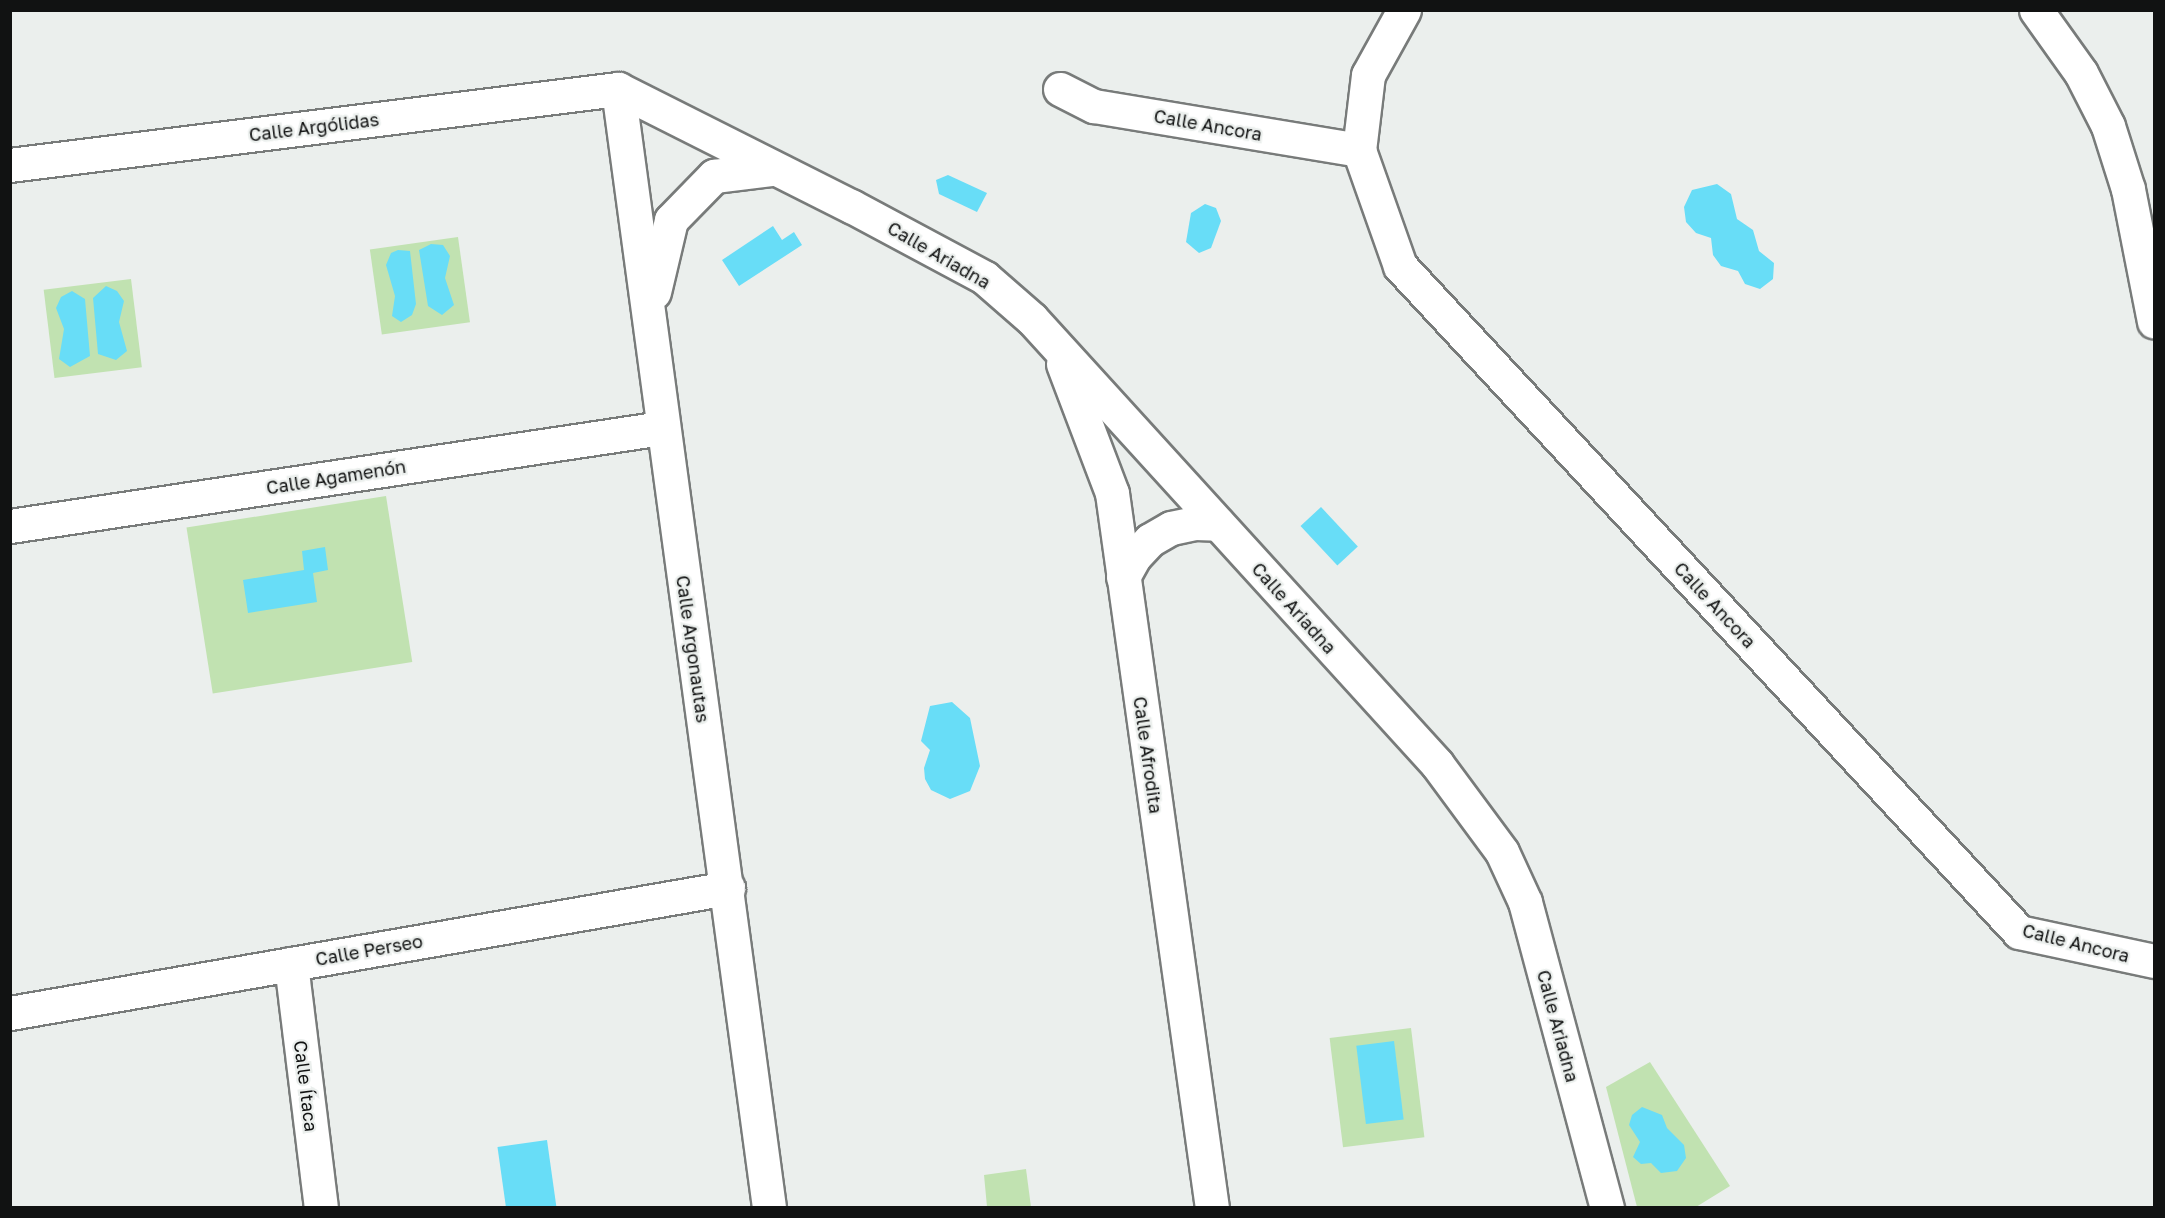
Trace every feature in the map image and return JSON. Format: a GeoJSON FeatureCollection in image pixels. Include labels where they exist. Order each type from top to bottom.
{"type":"FeatureCollection","features":[{"type":"Feature","properties":{"kind":"street","name":"Calle Ancora"},"geometry":{"type":"LineString","coordinates":[[1404,10],[1368,75],[1359,150],[1400,266],[2019,932],[2154,961]]}},
{"type":"Feature","properties":{"kind":"street"},"geometry":{"type":"LineString","coordinates":[[2036,10],[2080,73],[2108,126],[2128,189],[2154,321]]}},
{"type":"Feature","properties":{"kind":"street","name":"Calle Argólidas"},"geometry":{"type":"LineString","coordinates":[[10,165],[618,89]]}},
{"type":"Feature","properties":{"kind":"street","name":"Calle Ariadna"},"geometry":{"type":"LineString","coordinates":[[618,89],[771,169],[851,206],[985,278],[1032,319],[1437,764],[1502,852],[1525,902],[1606,1208]]}},
{"type":"Feature","properties":{"kind":"street","name":"Calle Argonautas"},"geometry":{"type":"LineString","coordinates":[[618,89],[649,311],[662,428],[728,888],[770,1208]]}},
{"type":"Feature","properties":{"kind":"street","name":"Calle Ancora"},"geometry":{"type":"LineString","coordinates":[[1060,89],[1094,106],[1359,150]]}},
{"type":"Feature","properties":{"kind":"street"},"geometry":{"type":"LineString","coordinates":[[649,311],[671,220],[714,176],[771,169]]}},
{"type":"Feature","properties":{"kind":"street","name":"Calle Afrodita"},"geometry":{"type":"LineString","coordinates":[[1032,319],[1063,364],[1102,460],[1112,493],[1212,1208]]}},
{"type":"Feature","properties":{"kind":"street","name":"Calle Agamenón"},"geometry":{"type":"LineString","coordinates":[[10,526],[662,428]]}},
{"type":"Feature","properties":{"kind":"street"},"geometry":{"type":"LineString","coordinates":[[1124,578],[1134,557],[1150,540],[1171,528],[1195,523],[1218,524]]}},
{"type":"Feature","properties":{"kind":"street","name":"Calle Perseo"},"geometry":{"type":"LineString","coordinates":[[10,1013],[728,888]]}},
{"type":"Feature","properties":{"kind":"street","name":"Calle Ítaca"},"geometry":{"type":"LineString","coordinates":[[291,964],[321,1208]]}},
{"type":"Feature","properties":{"kind":"green space"},"geometry":{"type":"Polygon","coordinates":[[[458,237],[470,322],[382,335],[370,249],[458,237]]]}},
{"type":"Feature","properties":{"kind":"green space"},"geometry":{"type":"Polygon","coordinates":[[[131,279],[142,367],[55,378],[44,290],[131,279]]]}},
{"type":"Feature","properties":{"kind":"green space"},"geometry":{"type":"Polygon","coordinates":[[[386,496],[412,662],[213,694],[186,528],[386,496]]]}},
{"type":"Feature","properties":{"kind":"green space"},"geometry":{"type":"Polygon","coordinates":[[[1411,1028],[1424,1137],[1343,1147],[1330,1038],[1411,1028]]]}},
{"type":"Feature","properties":{"kind":"green space"},"geometry":{"type":"Polygon","coordinates":[[[1650,1062],[1730,1186],[1696,1207],[1637,1207],[1606,1087],[1650,1062]]]}},
{"type":"Feature","properties":{"kind":"green space"},"geometry":{"type":"Polygon","coordinates":[[[1026,1169],[1031,1207],[987,1207],[984,1175],[1026,1169]]]}},
{"type":"Feature","properties":{"kind":"water"},"geometry":{"type":"Polygon","coordinates":[[[948,175],[987,193],[977,212],[939,194],[936,180],[948,175]]]}},
{"type":"Feature","properties":{"kind":"water"},"geometry":{"type":"Polygon","coordinates":[[[1717,184],[1731,194],[1737,219],[1753,230],[1759,251],[1774,263],[1773,279],[1760,289],[1745,284],[1738,271],[1721,266],[1713,255],[1711,238],[1696,233],[1686,222],[1684,207],[1692,190],[1717,184]]]}},
{"type":"Feature","properties":{"kind":"water"},"geometry":{"type":"Polygon","coordinates":[[[1205,204],[1216,208],[1221,221],[1211,248],[1199,253],[1186,242],[1191,213],[1205,204]]]}},
{"type":"Feature","properties":{"kind":"water"},"geometry":{"type":"Polygon","coordinates":[[[773,226],[782,240],[794,232],[802,245],[739,286],[722,260],[773,226]]]}},
{"type":"Feature","properties":{"kind":"water"},"geometry":{"type":"Polygon","coordinates":[[[431,244],[443,245],[450,256],[445,278],[454,305],[442,315],[428,306],[419,250],[431,244]]]}},
{"type":"Feature","properties":{"kind":"water"},"geometry":{"type":"Polygon","coordinates":[[[398,250],[410,251],[416,304],[412,315],[401,322],[392,316],[395,296],[386,265],[391,253],[398,250]]]}},
{"type":"Feature","properties":{"kind":"water"},"geometry":{"type":"Polygon","coordinates":[[[106,286],[117,291],[124,301],[119,322],[127,351],[116,360],[98,354],[93,298],[106,286]]]}},
{"type":"Feature","properties":{"kind":"water"},"geometry":{"type":"Polygon","coordinates":[[[72,291],[85,299],[90,356],[70,367],[59,359],[64,329],[56,308],[61,297],[72,291]]]}},
{"type":"Feature","properties":{"kind":"water"},"geometry":{"type":"Polygon","coordinates":[[[1321,507],[1358,546],[1337,566],[1301,526],[1321,507]]]}},
{"type":"Feature","properties":{"kind":"water"},"geometry":{"type":"Polygon","coordinates":[[[325,547],[328,570],[313,573],[317,602],[248,613],[243,580],[304,570],[302,551],[325,547]]]}},
{"type":"Feature","properties":{"kind":"water"},"geometry":{"type":"Polygon","coordinates":[[[952,702],[970,718],[980,766],[970,791],[950,799],[931,790],[925,779],[924,768],[930,750],[921,741],[930,706],[952,702]]]}},
{"type":"Feature","properties":{"kind":"water"},"geometry":{"type":"Polygon","coordinates":[[[1394,1041],[1404,1119],[1366,1124],[1356,1046],[1394,1041]]]}},
{"type":"Feature","properties":{"kind":"water"},"geometry":{"type":"Polygon","coordinates":[[[1642,1107],[1662,1115],[1667,1128],[1684,1145],[1686,1158],[1677,1171],[1661,1173],[1651,1163],[1641,1164],[1633,1157],[1640,1142],[1629,1125],[1632,1115],[1642,1107]]]}},
{"type":"Feature","properties":{"kind":"water"},"geometry":{"type":"Polygon","coordinates":[[[547,1140],[556,1207],[506,1208],[497,1147],[547,1140]]]}}]}
